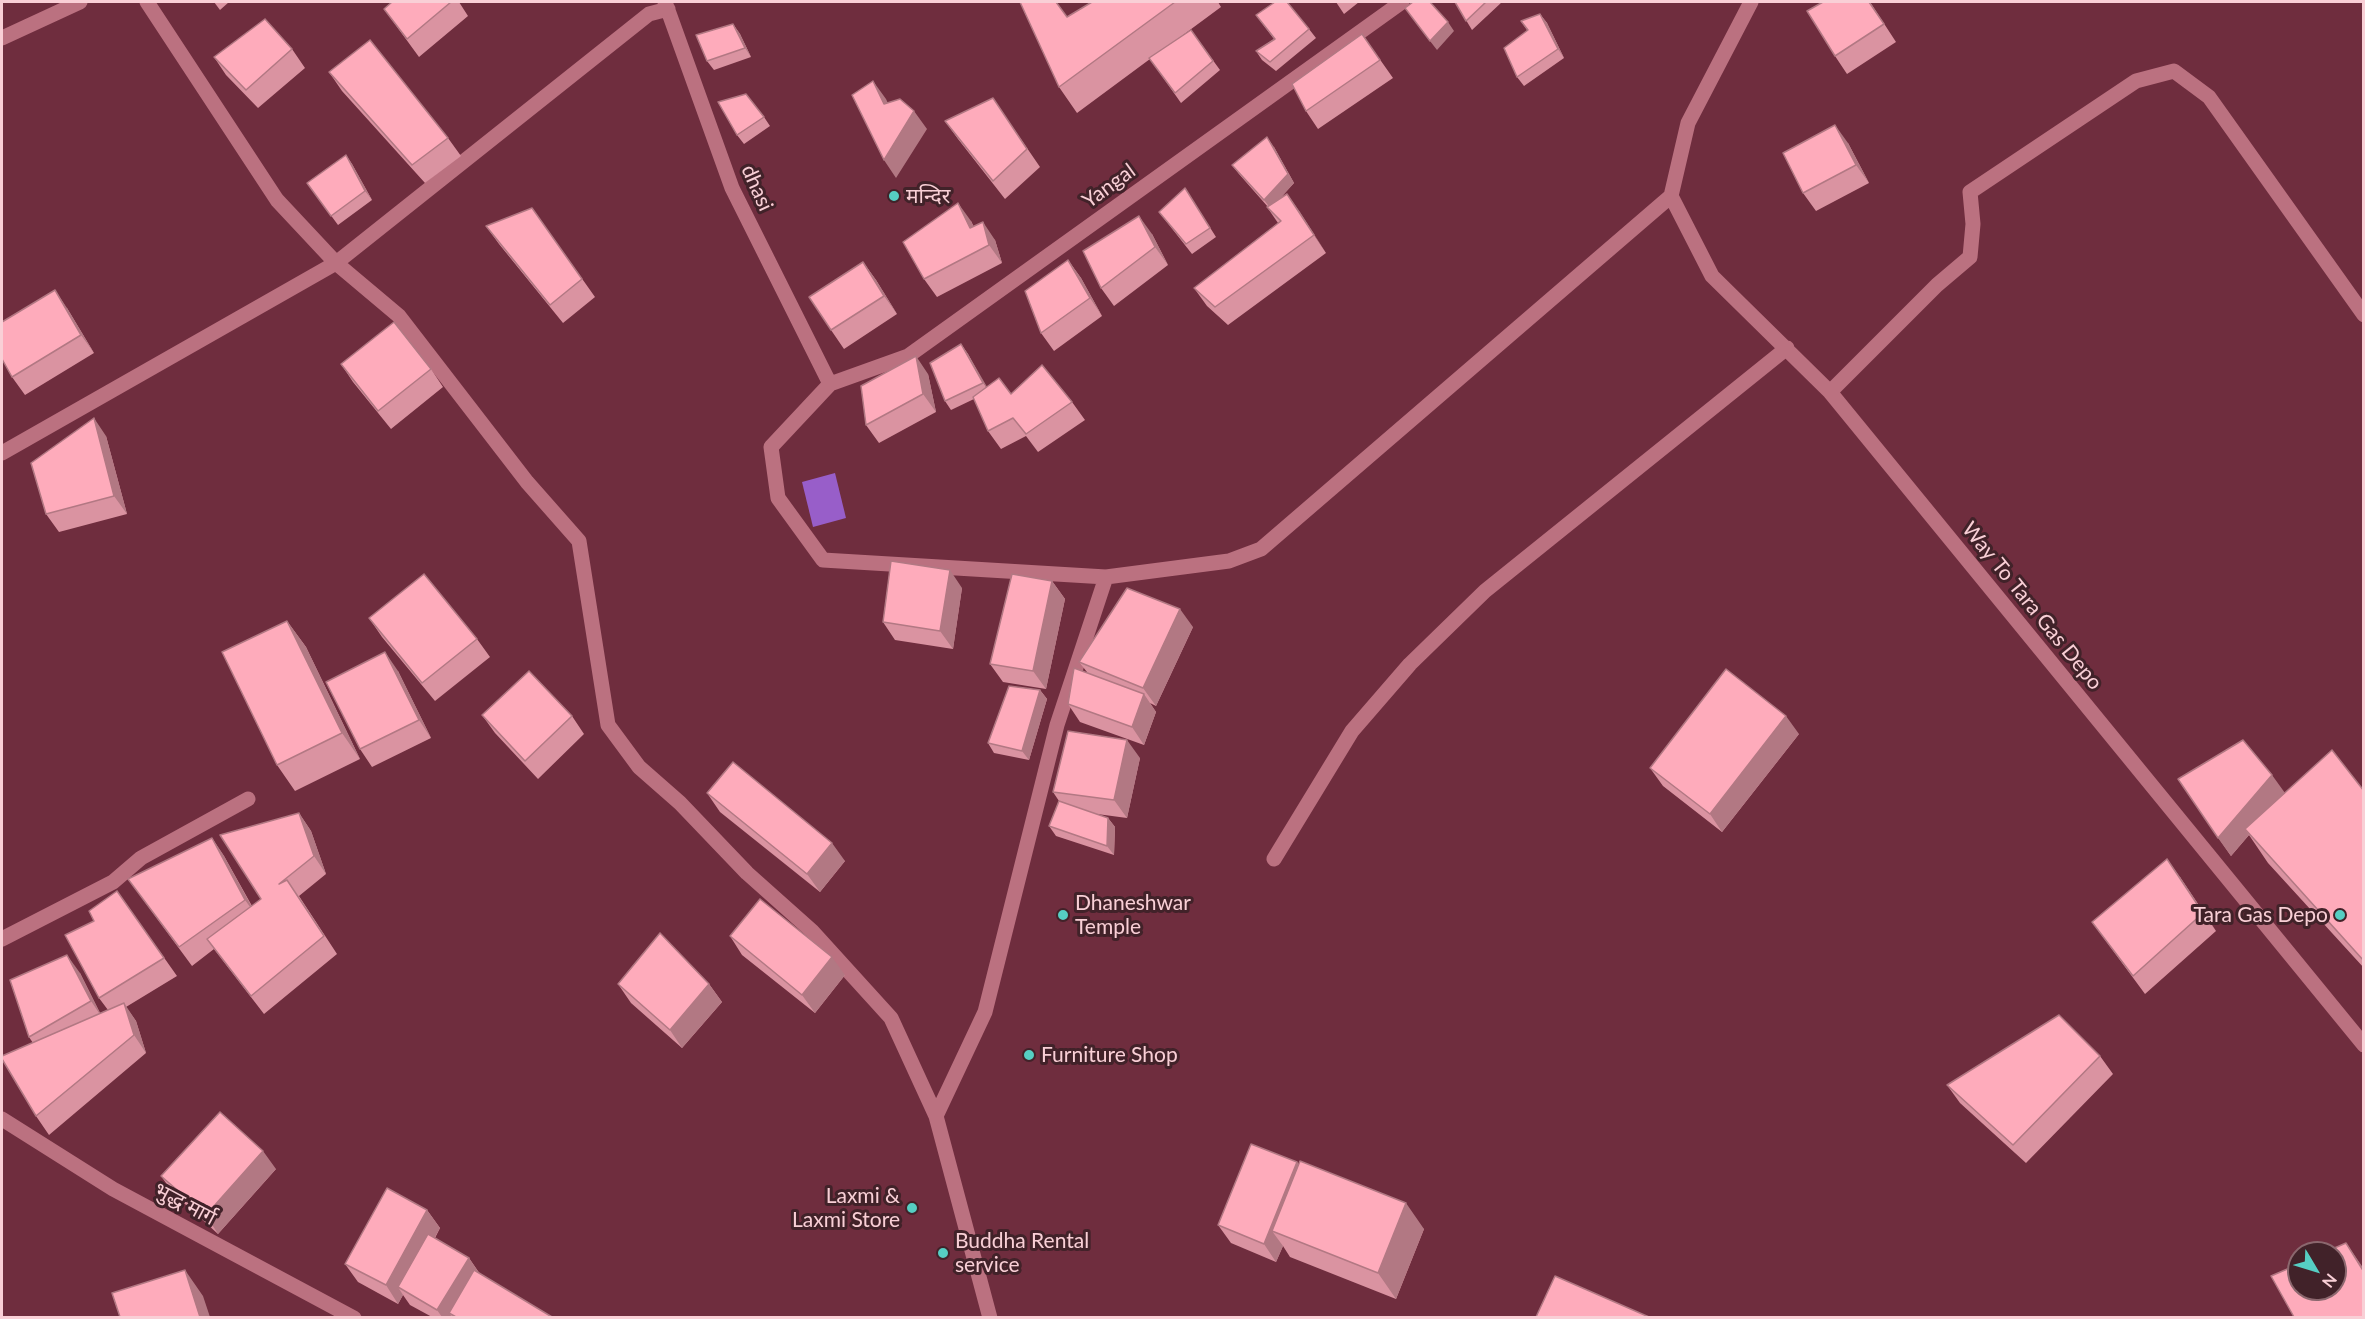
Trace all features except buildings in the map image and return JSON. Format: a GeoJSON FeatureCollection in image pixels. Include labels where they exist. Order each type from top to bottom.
{"type":"FeatureCollection","features":[{"type":"Feature","properties":{"kind":"street"},"geometry":{"type":"LineString","coordinates":[[2,38],[81,2]]}},
{"type":"Feature","properties":{"kind":"street"},"geometry":{"type":"LineString","coordinates":[[147,2],[277,200],[336,263],[399,316],[527,482],[579,541],[608,725],[639,767],[680,803],[747,873],[812,931],[891,1018],[936,1116],[990,1317]]}},
{"type":"Feature","properties":{"kind":"street","name":"Yangal"},"geometry":{"type":"LineString","coordinates":[[830,384],[908,356],[1402,2]]}},
{"type":"Feature","properties":{"kind":"street"},"geometry":{"type":"LineString","coordinates":[[830,384],[771,447],[778,498],[823,560],[1106,577],[1229,561],[1261,549],[1671,196],[1688,123],[1751,2]]}},
{"type":"Feature","properties":{"kind":"street"},"geometry":{"type":"LineString","coordinates":[[2,453],[336,263],[649,14],[666,5]]}},
{"type":"Feature","properties":{"kind":"street","name":"dhasi"},"geometry":{"type":"LineString","coordinates":[[666,5],[732,188],[830,384]]}},
{"type":"Feature","properties":{"kind":"street"},"geometry":{"type":"LineString","coordinates":[[1830,392],[1937,285],[1970,257],[1973,224],[1970,192],[2136,81],[2174,71],[2209,97],[2364,315]]}},
{"type":"Feature","properties":{"kind":"street","name":"Way To Tara Gas Depo"},"geometry":{"type":"LineString","coordinates":[[1671,196],[1712,276],[1830,392],[2364,1045]]}},
{"type":"Feature","properties":{"kind":"street"},"geometry":{"type":"LineString","coordinates":[[1274,859],[1352,730],[1410,664],[1485,591],[1787,348]]}},
{"type":"Feature","properties":{"kind":"street"},"geometry":{"type":"LineString","coordinates":[[936,1116],[985,1012],[1057,724],[1106,577]]}},
{"type":"Feature","properties":{"kind":"street"},"geometry":{"type":"LineString","coordinates":[[2,939],[113,882],[141,858],[248,799]]}},
{"type":"Feature","properties":{"kind":"street","name":"भुद्ध मार्ग"},"geometry":{"type":"LineString","coordinates":[[2,1119],[113,1190],[354,1317]]}},
{"type":"Feature","properties":{"kind":"shaded area"},"geometry":{"type":"Polygon","coordinates":[[[835,473],[846,518],[813,527],[802,482],[835,473]]]}},
{"type":"Feature","properties":{"kind":"place","name":"मन्दिर"},"geometry":{"type":"Point","coordinates":[894,196]}},
{"type":"Feature","properties":{"kind":"place","name":"Dhaneshwar Temple"},"geometry":{"type":"Point","coordinates":[1063,915]}},
{"type":"Feature","properties":{"kind":"place","name":"Tara Gas Depo"},"geometry":{"type":"Point","coordinates":[2340,915]}},
{"type":"Feature","properties":{"kind":"place","name":"Furniture Shop"},"geometry":{"type":"Point","coordinates":[1029,1055]}},
{"type":"Feature","properties":{"kind":"place","name":"Laxmi & Laxmi Store"},"geometry":{"type":"Point","coordinates":[912,1208]}},
{"type":"Feature","properties":{"kind":"place","name":"Buddha Rental service"},"geometry":{"type":"Point","coordinates":[943,1253]}}]}
